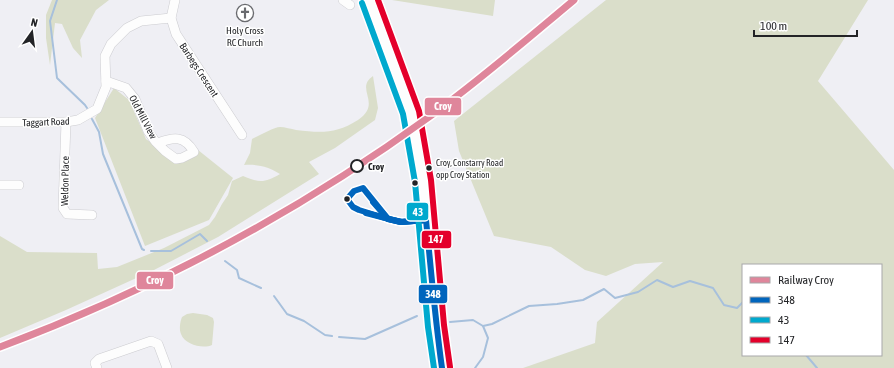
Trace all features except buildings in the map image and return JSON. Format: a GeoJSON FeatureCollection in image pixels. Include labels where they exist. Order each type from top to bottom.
{"type":"FeatureCollection","features":[{"type":"Feature","properties":{"kind":"main road"},"geometry":{"type":"LineString","coordinates":[[369,0],[412,112],[423,182],[436,326],[442,368]]}},
{"type":"Feature","properties":{"kind":"street"},"geometry":{"type":"LineString","coordinates":[[171,18],[175,0]]}},
{"type":"Feature","properties":{"kind":"street","name":"Taggart Road"},"geometry":{"type":"LineString","coordinates":[[0,122],[66,122],[78,120],[97,109],[106,87],[106,56],[111,44],[127,28],[141,21],[171,18]]}},
{"type":"Feature","properties":{"kind":"street","name":"Barbegs Crescent"},"geometry":{"type":"LineString","coordinates":[[171,18],[176,34],[242,135]]}},
{"type":"Feature","properties":{"kind":"street","name":"Old Mill View"},"geometry":{"type":"LineString","coordinates":[[106,81],[126,88],[135,99],[148,131],[158,143]]}},
{"type":"Feature","properties":{"kind":"street","name":"Weldon Place"},"geometry":{"type":"LineString","coordinates":[[66,122],[63,208],[67,214],[92,215]]}},
{"type":"Feature","properties":{"kind":"street"},"geometry":{"type":"LineString","coordinates":[[0,185],[19,185]]}},
{"type":"Feature","properties":{"kind":"street"},"geometry":{"type":"LineString","coordinates":[[97,368],[95,363],[97,361],[146,342],[155,342],[158,344],[167,368]]}},
{"type":"Feature","properties":{"kind":"green space"},"geometry":{"type":"Polygon","coordinates":[[[52,0],[109,0],[96,10],[80,40],[82,58],[73,48],[62,24],[55,23],[50,65],[46,38],[46,15],[52,0]]]}},
{"type":"Feature","properties":{"kind":"green space"},"geometry":{"type":"Polygon","coordinates":[[[392,0],[495,0],[493,16],[392,0]]]}},
{"type":"Feature","properties":{"kind":"green space"},"geometry":{"type":"Polygon","coordinates":[[[606,0],[868,0],[818,81],[894,170],[894,368],[523,368],[595,343],[597,322],[663,262],[635,264],[606,276],[585,270],[551,247],[494,236],[459,151],[454,121],[606,0]]]}},
{"type":"Feature","properties":{"kind":"green space"},"geometry":{"type":"Polygon","coordinates":[[[373,76],[378,108],[375,120],[335,148],[309,162],[319,174],[218,237],[154,270],[0,338],[0,236],[27,252],[97,253],[98,269],[117,267],[164,248],[209,225],[228,195],[232,181],[243,176],[253,180],[262,181],[280,174],[263,166],[244,165],[250,153],[252,139],[277,127],[321,132],[335,130],[350,125],[365,114],[368,108],[369,102],[366,86],[368,81],[373,76]]]}},
{"type":"Feature","properties":{"kind":"green space"},"geometry":{"type":"Polygon","coordinates":[[[114,88],[129,100],[146,139],[174,160],[198,150],[233,178],[209,220],[145,246],[95,118],[114,88]]]}},
{"type":"Feature","properties":{"kind":"green space"},"geometry":{"type":"Polygon","coordinates":[[[193,313],[207,315],[213,318],[212,345],[204,347],[199,346],[186,341],[183,338],[180,328],[182,317],[193,313]]]}},
{"type":"Feature","properties":{"kind":"waterway"},"geometry":{"type":"LineString","coordinates":[[57,0],[50,21],[57,78],[87,108]]}},
{"type":"Feature","properties":{"kind":"waterway"},"geometry":{"type":"LineString","coordinates":[[92,119],[99,132],[103,154],[142,249],[144,250]]}},
{"type":"Feature","properties":{"kind":"waterway"},"geometry":{"type":"LineString","coordinates":[[151,251],[171,251],[200,234],[207,241]]}},
{"type":"Feature","properties":{"kind":"waterway"},"geometry":{"type":"LineString","coordinates":[[225,261],[237,270],[239,278],[261,288]]}},
{"type":"Feature","properties":{"kind":"waterway"},"geometry":{"type":"LineString","coordinates":[[450,322],[473,320],[483,326],[492,324],[529,306],[583,300],[604,289],[615,298],[638,292],[657,280],[673,287],[690,281],[713,288],[724,305],[737,308],[742,303]]}},
{"type":"Feature","properties":{"kind":"waterway"},"geometry":{"type":"LineString","coordinates":[[274,296],[287,314],[304,321],[325,335],[332,336]]}},
{"type":"Feature","properties":{"kind":"waterway"},"geometry":{"type":"LineString","coordinates":[[339,337],[365,339],[417,316]]}},
{"type":"Feature","properties":{"kind":"waterway"},"geometry":{"type":"LineString","coordinates":[[475,368],[483,357],[488,338],[483,326]]}},
{"type":"Feature","properties":{"kind":"waterway"},"geometry":{"type":"LineString","coordinates":[[807,356],[817,368]]}},
{"type":"Feature","properties":{"kind":"rail line","name":"Croy"},"geometry":{"type":"LineString","coordinates":[[0,347],[113,301],[168,274],[222,247],[328,185],[379,152],[448,103],[574,0]]}},
{"type":"Feature","properties":{"kind":"transit line","name":"147"},"geometry":{"type":"LineString","coordinates":[[378,0],[419,111],[431,180],[444,325],[450,367]]}},
{"type":"Feature","properties":{"kind":"transit line","name":"43"},"geometry":{"type":"LineString","coordinates":[[362,3],[403,114],[415,182],[428,327],[434,368]]}},
{"type":"Feature","properties":{"kind":"transit line","name":"348"},"geometry":{"type":"LineString","coordinates":[[363,188],[388,219],[353,207],[347,199],[354,191],[363,188]]}},
{"type":"Feature","properties":{"kind":"transit line","name":"348"},"geometry":{"type":"LineString","coordinates":[[373,202],[388,219],[401,222],[426,220]]}},
{"type":"Feature","properties":{"kind":"transit line","name":"348"},"geometry":{"type":"LineString","coordinates":[[366,213],[401,222],[426,220]]}},
{"type":"Feature","properties":{"kind":"transit line","name":"348"},"geometry":{"type":"LineString","coordinates":[[388,219],[401,222],[426,220],[402,222],[388,219]]}},
{"type":"Feature","properties":{"kind":"transit line","name":"348"},"geometry":{"type":"LineString","coordinates":[[426,220],[442,368]]}},
{"type":"Feature","properties":{"kind":"place","name":"Holy Cross RC Church"},"geometry":{"type":"Point","coordinates":[245,13]}},
{"type":"Feature","properties":{"kind":"place","name":"Croy"},"geometry":{"type":"Point","coordinates":[357,166]}},
{"type":"Feature","properties":{"kind":"place","name":"Croy, Constarry Road opp Croy Station"},"geometry":{"type":"Point","coordinates":[429,168]}}]}
